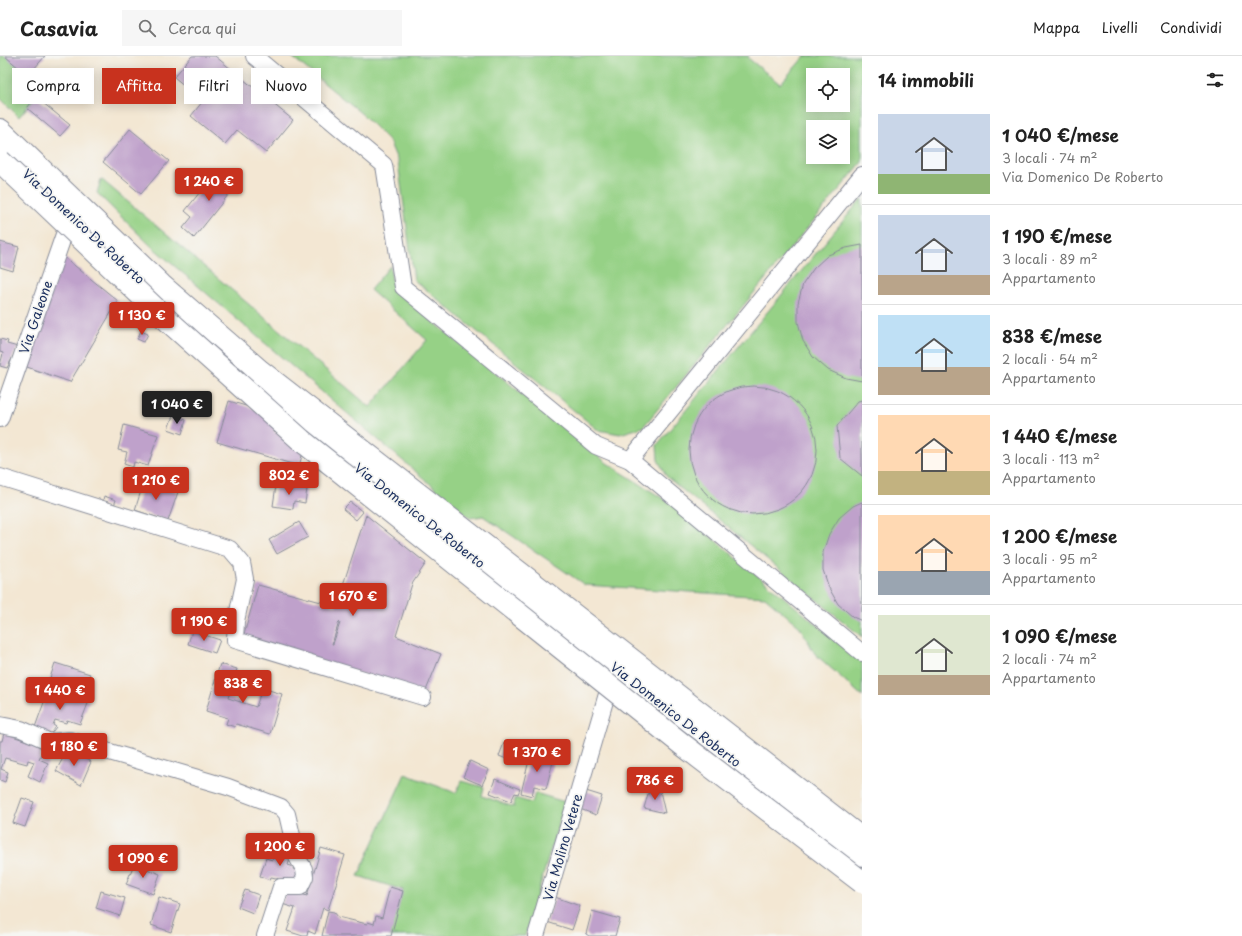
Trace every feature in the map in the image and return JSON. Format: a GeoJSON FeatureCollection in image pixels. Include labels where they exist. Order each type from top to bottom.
{"type":"FeatureCollection","features":[{"type":"Feature","properties":{"kind":"highway"},"geometry":{"type":"LineString","coordinates":[[0,130],[161,284],[260,371],[862,839]]}},
{"type":"Feature","properties":{"kind":"highway"},"geometry":{"type":"LineString","coordinates":[[0,161],[95,253],[301,440],[683,745],[862,882]]}},
{"type":"Feature","properties":{"kind":"highway"},"geometry":{"type":"LineString","coordinates":[[0,174],[95,253]]}},
{"type":"Feature","properties":{"kind":"street"},"geometry":{"type":"LineString","coordinates":[[254,56],[384,165],[403,287],[596,446],[630,460],[862,653]]}},
{"type":"Feature","properties":{"kind":"street","name":"Via Domenico De Roberto"},"geometry":{"type":"LineString","coordinates":[[0,148],[123,264],[310,428],[395,497],[862,858]]}},
{"type":"Feature","properties":{"kind":"street"},"geometry":{"type":"LineString","coordinates":[[630,460],[862,175]]}},
{"type":"Feature","properties":{"kind":"street","name":"Via Galeone"},"geometry":{"type":"LineString","coordinates":[[1,416],[71,215]]}},
{"type":"Feature","properties":{"kind":"street"},"geometry":{"type":"LineString","coordinates":[[0,477],[230,549],[242,563],[245,579],[236,621],[235,640],[423,697]]}},
{"type":"Feature","properties":{"kind":"street","name":"Via Molino Vetere"},"geometry":{"type":"LineString","coordinates":[[536,936],[615,667]]}},
{"type":"Feature","properties":{"kind":"street"},"geometry":{"type":"LineString","coordinates":[[0,725],[21,729],[50,742],[69,740],[228,787],[281,807],[287,814],[297,857],[304,870],[305,877],[300,887],[282,887],[265,936]]}},
{"type":"Feature","properties":{"kind":"green space"},"geometry":{"type":"Polygon","coordinates":[[[0,56],[6,56],[19,68],[12,68],[12,104],[30,104],[19,117],[0,98],[0,56]]]}},
{"type":"Feature","properties":{"kind":"green space"},"geometry":{"type":"Polygon","coordinates":[[[291,56],[749,56],[748,58],[780,84],[805,56],[862,56],[862,162],[643,427],[620,434],[598,430],[414,280],[398,162],[389,141],[363,115],[321,81],[321,68],[306,68],[291,56]]]}},
{"type":"Feature","properties":{"kind":"green space"},"geometry":{"type":"Polygon","coordinates":[[[101,179],[370,407],[427,340],[370,290],[390,266],[393,287],[399,294],[607,463],[670,503],[862,662],[862,696],[815,654],[800,627],[765,597],[585,585],[483,516],[470,518],[151,246],[97,193],[101,179]]]}},
{"type":"Feature","properties":{"kind":"green space"},"geometry":{"type":"Polygon","coordinates":[[[862,198],[862,637],[667,477],[658,460],[657,445],[862,198]]]}},
{"type":"Feature","properties":{"kind":"green space"},"geometry":{"type":"Polygon","coordinates":[[[405,774],[456,793],[461,781],[484,787],[482,796],[514,807],[515,798],[532,803],[535,793],[565,802],[525,936],[389,936],[403,890],[358,876],[405,774]]]}},
{"type":"Feature","properties":{"kind":"building"},"geometry":{"type":"Polygon","coordinates":[[[5,56],[45,56],[35,68],[19,68],[5,56]]]}},
{"type":"Feature","properties":{"kind":"building"},"geometry":{"type":"Polygon","coordinates":[[[192,56],[215,56],[230,68],[184,68],[184,85],[176,79],[176,75],[192,56]]]}},
{"type":"Feature","properties":{"kind":"building"},"geometry":{"type":"Polygon","coordinates":[[[243,79],[251,86],[251,104],[274,104],[293,120],[266,153],[237,130],[225,144],[191,116],[201,104],[243,104],[243,79]]]}},
{"type":"Feature","properties":{"kind":"building"},"geometry":{"type":"Polygon","coordinates":[[[30,104],[44,104],[70,125],[60,136],[27,108],[30,104]]]}},
{"type":"Feature","properties":{"kind":"building"},"geometry":{"type":"Polygon","coordinates":[[[130,129],[169,161],[141,194],[103,162],[130,129]]]}},
{"type":"Feature","properties":{"kind":"building"},"geometry":{"type":"Polygon","coordinates":[[[228,171],[240,180],[194,238],[183,228],[192,217],[185,211],[211,178],[218,183],[228,171]]]}},
{"type":"Feature","properties":{"kind":"building"},"geometry":{"type":"Polygon","coordinates":[[[0,242],[19,247],[13,271],[0,267],[0,242]]]}},
{"type":"Feature","properties":{"kind":"building"},"geometry":{"type":"Polygon","coordinates":[[[862,245],[862,381],[846,378],[828,370],[813,357],[803,341],[798,322],[798,303],[803,284],[814,268],[828,255],[846,248],[862,245]]]}},
{"type":"Feature","properties":{"kind":"building"},"geometry":{"type":"Polygon","coordinates":[[[64,257],[118,301],[70,382],[24,366],[64,257]]]}},
{"type":"Feature","properties":{"kind":"building"},"geometry":{"type":"Polygon","coordinates":[[[141,331],[148,334],[144,342],[137,339],[141,331]]]}},
{"type":"Feature","properties":{"kind":"building"},"geometry":{"type":"Polygon","coordinates":[[[0,339],[8,341],[7,344],[18,347],[7,368],[0,366],[3,353],[0,352],[0,339]]]}},
{"type":"Feature","properties":{"kind":"building"},"geometry":{"type":"Polygon","coordinates":[[[747,386],[759,386],[778,390],[799,404],[813,425],[817,450],[813,475],[799,496],[778,510],[759,514],[747,514],[728,510],[707,496],[693,475],[689,456],[689,444],[693,425],[707,404],[728,390],[747,386]]]}},
{"type":"Feature","properties":{"kind":"building"},"geometry":{"type":"Polygon","coordinates":[[[862,400],[862,476],[840,458],[837,426],[858,401],[862,400]]]}},
{"type":"Feature","properties":{"kind":"building"},"geometry":{"type":"Polygon","coordinates":[[[229,401],[279,416],[274,432],[306,442],[299,466],[217,442],[229,401]]]}},
{"type":"Feature","properties":{"kind":"building"},"geometry":{"type":"Polygon","coordinates":[[[173,416],[186,420],[182,434],[168,429],[173,416]]]}},
{"type":"Feature","properties":{"kind":"building"},"geometry":{"type":"Polygon","coordinates":[[[124,425],[158,435],[148,466],[134,462],[133,467],[124,464],[127,452],[118,450],[124,425]]]}},
{"type":"Feature","properties":{"kind":"building"},"geometry":{"type":"Polygon","coordinates":[[[144,481],[178,492],[168,521],[135,510],[144,481]]]}},
{"type":"Feature","properties":{"kind":"building"},"geometry":{"type":"Polygon","coordinates":[[[276,485],[307,489],[305,503],[294,501],[293,509],[273,506],[276,485]]]}},
{"type":"Feature","properties":{"kind":"building"},"geometry":{"type":"Polygon","coordinates":[[[104,496],[116,500],[113,508],[102,504],[104,496]]]}},
{"type":"Feature","properties":{"kind":"building"},"geometry":{"type":"Polygon","coordinates":[[[350,502],[363,512],[356,520],[343,509],[350,502]]]}},
{"type":"Feature","properties":{"kind":"building"},"geometry":{"type":"Polygon","coordinates":[[[862,502],[862,621],[853,617],[838,604],[829,588],[823,570],[823,552],[829,534],[839,518],[853,506],[862,502]]]}},
{"type":"Feature","properties":{"kind":"building"},"geometry":{"type":"Polygon","coordinates":[[[366,515],[426,563],[412,584],[396,636],[441,654],[425,693],[243,638],[258,585],[336,606],[366,515]],[[339,622],[332,644],[333,644],[340,623],[339,622]]]}},
{"type":"Feature","properties":{"kind":"building"},"geometry":{"type":"Polygon","coordinates":[[[299,522],[308,537],[277,554],[269,540],[299,522]]]}},
{"type":"Feature","properties":{"kind":"building"},"geometry":{"type":"Polygon","coordinates":[[[192,631],[220,640],[215,653],[188,644],[192,631]]]}},
{"type":"Feature","properties":{"kind":"building"},"geometry":{"type":"Polygon","coordinates":[[[55,663],[90,674],[84,691],[49,681],[55,663]]]}},
{"type":"Feature","properties":{"kind":"building"},"geometry":{"type":"Polygon","coordinates":[[[220,664],[237,669],[228,698],[256,707],[262,688],[282,694],[270,734],[236,724],[235,727],[226,724],[228,718],[206,711],[220,664]]]}},
{"type":"Feature","properties":{"kind":"building"},"geometry":{"type":"Polygon","coordinates":[[[244,672],[254,676],[251,684],[241,681],[244,672]]]}},
{"type":"Feature","properties":{"kind":"building"},"geometry":{"type":"Polygon","coordinates":[[[54,687],[89,701],[80,724],[67,720],[66,723],[55,720],[53,725],[56,727],[49,736],[34,730],[47,694],[50,695],[54,687]]]}},
{"type":"Feature","properties":{"kind":"building"},"geometry":{"type":"Polygon","coordinates":[[[4,733],[44,747],[39,759],[48,763],[40,782],[28,776],[34,762],[28,760],[27,764],[5,758],[1,769],[8,772],[5,782],[0,780],[0,741],[2,741],[4,733]]]}},
{"type":"Feature","properties":{"kind":"building"},"geometry":{"type":"Polygon","coordinates":[[[504,743],[514,747],[509,760],[499,756],[504,743]]]}},
{"type":"Feature","properties":{"kind":"building"},"geometry":{"type":"Polygon","coordinates":[[[68,749],[91,762],[81,785],[56,771],[68,749]]]}},
{"type":"Feature","properties":{"kind":"building"},"geometry":{"type":"Polygon","coordinates":[[[531,752],[554,758],[546,789],[534,786],[532,796],[521,793],[531,752]]]}},
{"type":"Feature","properties":{"kind":"building"},"geometry":{"type":"Polygon","coordinates":[[[470,761],[489,770],[482,785],[463,777],[470,761]]]}},
{"type":"Feature","properties":{"kind":"building"},"geometry":{"type":"Polygon","coordinates":[[[495,779],[520,789],[518,794],[515,793],[511,801],[490,793],[495,779]]]}},
{"type":"Feature","properties":{"kind":"building"},"geometry":{"type":"Polygon","coordinates":[[[650,787],[660,791],[665,813],[644,808],[650,787]]]}},
{"type":"Feature","properties":{"kind":"building"},"geometry":{"type":"Polygon","coordinates":[[[586,791],[602,796],[596,815],[580,809],[586,791]]]}},
{"type":"Feature","properties":{"kind":"building"},"geometry":{"type":"Polygon","coordinates":[[[22,798],[34,802],[25,827],[13,823],[22,798]]]}},
{"type":"Feature","properties":{"kind":"building"},"geometry":{"type":"Polygon","coordinates":[[[276,848],[292,853],[288,865],[294,867],[293,869],[302,872],[298,882],[289,879],[288,882],[271,877],[270,880],[260,876],[266,858],[272,860],[276,848]]]}},
{"type":"Feature","properties":{"kind":"building"},"geometry":{"type":"Polygon","coordinates":[[[321,848],[345,855],[328,910],[323,908],[315,934],[308,931],[307,936],[303,936],[287,931],[295,908],[282,904],[287,889],[307,896],[321,848]]]}},
{"type":"Feature","properties":{"kind":"building"},"geometry":{"type":"Polygon","coordinates":[[[134,864],[160,874],[153,894],[126,884],[134,864]]]}},
{"type":"Feature","properties":{"kind":"building"},"geometry":{"type":"Polygon","coordinates":[[[390,887],[403,891],[391,936],[322,936],[328,911],[334,912],[338,917],[367,924],[368,922],[374,924],[376,916],[382,918],[390,887]]]}},
{"type":"Feature","properties":{"kind":"building"},"geometry":{"type":"Polygon","coordinates":[[[245,890],[259,895],[253,913],[238,907],[245,890]]]}},
{"type":"Feature","properties":{"kind":"building"},"geometry":{"type":"Polygon","coordinates":[[[101,891],[125,898],[120,916],[96,908],[101,891]]]}},
{"type":"Feature","properties":{"kind":"building"},"geometry":{"type":"Polygon","coordinates":[[[159,897],[180,904],[171,932],[151,925],[159,897]]]}},
{"type":"Feature","properties":{"kind":"building"},"geometry":{"type":"Polygon","coordinates":[[[555,897],[580,906],[572,930],[547,922],[555,897]]]}},
{"type":"Feature","properties":{"kind":"building"},"geometry":{"type":"Polygon","coordinates":[[[592,911],[620,919],[615,936],[589,936],[586,934],[592,911]]]}}]}
